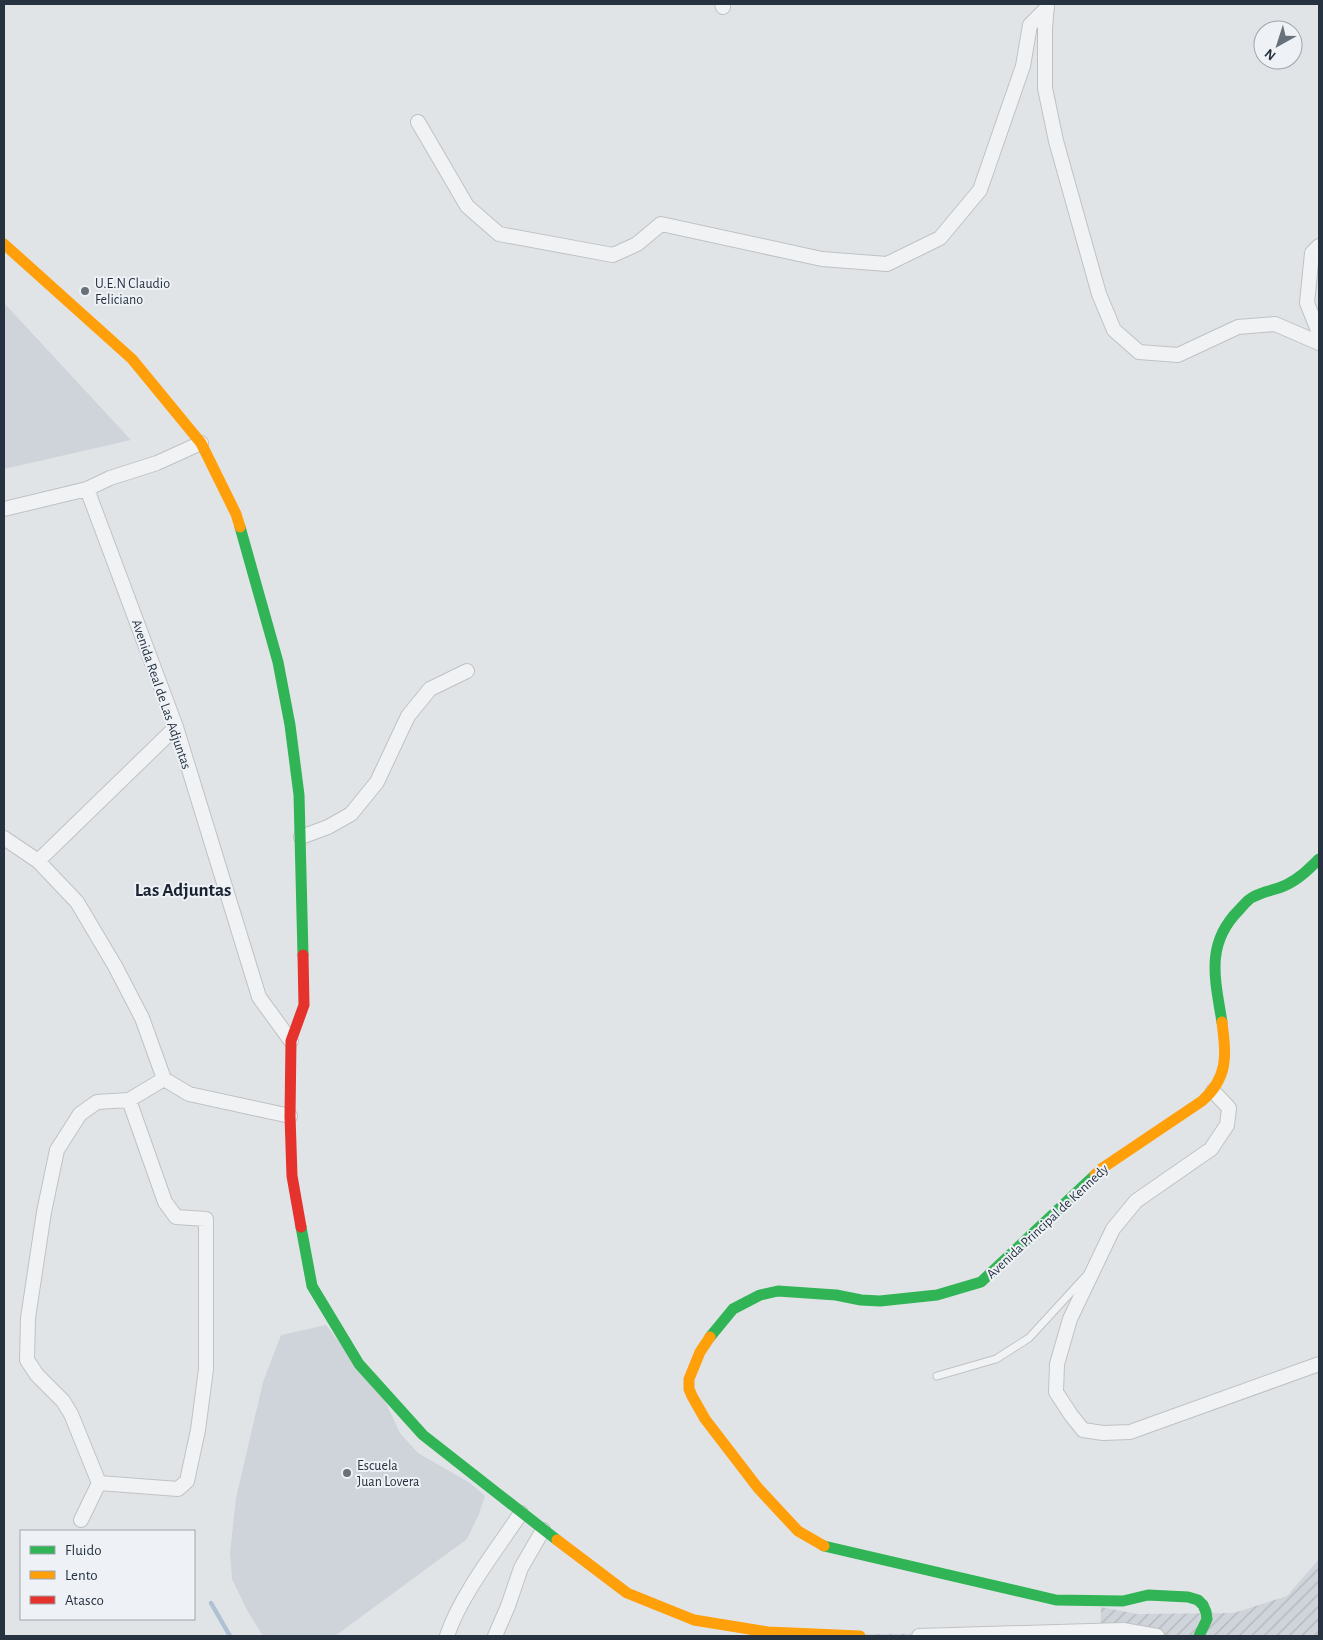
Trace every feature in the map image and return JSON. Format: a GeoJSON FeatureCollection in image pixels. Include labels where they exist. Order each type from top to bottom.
{"type":"FeatureCollection","features":[{"type":"Feature","properties":{"kind":"street"},"geometry":{"type":"LineString","coordinates":[[418,122],[467,206],[499,234],[613,255],[637,244],[661,224],[822,259],[887,264],[940,238],[980,190],[1024,66],[1030,25],[1047,6]]}},
{"type":"Feature","properties":{"kind":"street"},"geometry":{"type":"LineString","coordinates":[[1047,6],[1045,88],[1056,141],[1098,294],[1114,330],[1139,352],[1178,355],[1238,327],[1275,324],[1319,343]]}},
{"type":"Feature","properties":{"kind":"street"},"geometry":{"type":"LineString","coordinates":[[4,244],[132,359],[201,443],[236,514],[278,662],[290,725],[299,795],[304,1005],[291,1041],[290,1116],[292,1176],[312,1286],[359,1364],[423,1435],[521,1513],[627,1593],[694,1620],[768,1632],[860,1636]]}},
{"type":"Feature","properties":{"kind":"street"},"geometry":{"type":"LineString","coordinates":[[1319,246],[1312,253],[1308,303],[1319,332]]}},
{"type":"Feature","properties":{"kind":"street"},"geometry":{"type":"LineString","coordinates":[[4,508],[87,489],[110,478],[157,463],[201,443]]}},
{"type":"Feature","properties":{"kind":"street","name":"Avenida Real de Las Adjuntas"},"geometry":{"type":"LineString","coordinates":[[87,489],[176,726],[259,997],[291,1041]]}},
{"type":"Feature","properties":{"kind":"street"},"geometry":{"type":"LineString","coordinates":[[301,837],[328,827],[350,814],[377,782],[408,716],[430,688],[467,671]]}},
{"type":"Feature","properties":{"kind":"street"},"geometry":{"type":"LineString","coordinates":[[38,860],[176,726]]}},
{"type":"Feature","properties":{"kind":"street"},"geometry":{"type":"LineString","coordinates":[[4,838],[38,860],[77,902],[115,966],[142,1018],[164,1079],[189,1094],[290,1116]]}},
{"type":"Feature","properties":{"kind":"street","name":"Avenida Principal de Kennedy"},"geometry":{"type":"LineString","coordinates":[[1199,1636],[1207,1619],[1206,1612],[1198,1600],[1188,1597],[1148,1595],[1123,1600],[1056,1600],[822,1545],[798,1531],[758,1488],[705,1419],[689,1389],[689,1379],[700,1352],[716,1328],[733,1309],[760,1295],[778,1291],[836,1295],[861,1300],[900,1300],[937,1295],[981,1282],[1101,1169],[1202,1101],[1213,1091],[1223,1071],[1224,1050],[1214,964],[1215,954],[1226,926],[1252,897],[1286,884],[1303,874],[1319,859]]}},
{"type":"Feature","properties":{"kind":"street"},"geometry":{"type":"LineString","coordinates":[[81,1520],[99,1483],[63,1400],[37,1375],[27,1360],[28,1318],[44,1212],[57,1150],[80,1114],[97,1102],[129,1100],[164,1079]]}},
{"type":"Feature","properties":{"kind":"street"},"geometry":{"type":"LineString","coordinates":[[1213,1091],[1229,1108],[1228,1125],[1211,1149],[1136,1201],[1113,1229],[1070,1319],[1057,1364],[1056,1392],[1083,1430],[1103,1433],[1130,1432],[1319,1364]]}},
{"type":"Feature","properties":{"kind":"street"},"geometry":{"type":"LineString","coordinates":[[99,1483],[178,1490],[186,1481],[198,1430],[206,1369],[206,1219],[176,1217],[165,1202],[129,1100]]}},
{"type":"Feature","properties":{"kind":"street"},"geometry":{"type":"LineString","coordinates":[[447,1636],[452,1622],[473,1584],[521,1513]]}},
{"type":"Feature","properties":{"kind":"street"},"geometry":{"type":"LineString","coordinates":[[495,1636],[508,1606],[520,1568],[543,1530]]}},
{"type":"Feature","properties":{"kind":"street"},"geometry":{"type":"LineString","coordinates":[[919,1636],[1123,1630],[1157,1636]]}},
{"type":"Feature","properties":{"kind":"lane"},"geometry":{"type":"LineString","coordinates":[[937,1376],[996,1359],[1030,1338],[1095,1266]]}},
{"type":"Feature","properties":{"kind":"shaded area"},"geometry":{"type":"Polygon","coordinates":[[[4,303],[131,440],[4,469],[4,303]]]}},
{"type":"Feature","properties":{"kind":"shaded area","name":"Escuela Juan Lovera"},"geometry":{"type":"Polygon","coordinates":[[[326,1325],[386,1403],[400,1433],[418,1453],[470,1483],[485,1496],[467,1539],[335,1636],[263,1636],[247,1610],[232,1579],[230,1553],[236,1498],[263,1382],[281,1335],[326,1325]]]}},
{"type":"Feature","properties":{"kind":"shaded area"},"geometry":{"type":"Polygon","coordinates":[[[1319,1559],[1319,1636],[866,1636],[866,1634],[1100,1633],[1101,1607],[1137,1614],[1234,1613],[1287,1596],[1319,1559]]]}},
{"type":"Feature","properties":{"kind":"waterway"},"geometry":{"type":"LineString","coordinates":[[211,1603],[230,1636]]}},
{"type":"Feature","properties":{"kind":"traffic: fast"},"geometry":{"type":"LineString","coordinates":[[240,527],[278,662],[290,725],[299,795],[303,955]]}},
{"type":"Feature","properties":{"kind":"traffic: fast"},"geometry":{"type":"LineString","coordinates":[[1222,1022],[1215,977],[1215,963],[1221,936],[1228,923],[1251,898],[1291,883],[1304,874],[1319,859]]}},
{"type":"Feature","properties":{"kind":"traffic: fast"},"geometry":{"type":"LineString","coordinates":[[710,1337],[733,1309],[760,1295],[778,1291],[836,1295],[861,1300],[880,1301],[937,1295],[981,1282],[1095,1175]]}},
{"type":"Feature","properties":{"kind":"traffic: fast"},"geometry":{"type":"LineString","coordinates":[[301,1227],[312,1286],[359,1364],[423,1435],[557,1540]]}},
{"type":"Feature","properties":{"kind":"traffic: fast"},"geometry":{"type":"LineString","coordinates":[[824,1546],[1056,1600],[1123,1601],[1148,1595],[1188,1597],[1198,1600],[1206,1612],[1207,1619],[1199,1636]]}},
{"type":"Feature","properties":{"kind":"traffic: slow"},"geometry":{"type":"LineString","coordinates":[[4,244],[132,359],[201,443],[236,514],[240,527]]}},
{"type":"Feature","properties":{"kind":"traffic: slow"},"geometry":{"type":"LineString","coordinates":[[1095,1175],[1101,1169],[1202,1101],[1211,1092],[1217,1083],[1224,1065],[1222,1022]]}},
{"type":"Feature","properties":{"kind":"traffic: slow"},"geometry":{"type":"LineString","coordinates":[[710,1337],[700,1352],[689,1379],[689,1389],[692,1396],[705,1419],[758,1488],[798,1531],[824,1546]]}},
{"type":"Feature","properties":{"kind":"traffic: slow"},"geometry":{"type":"LineString","coordinates":[[557,1540],[627,1593],[694,1620],[768,1632],[860,1636]]}},
{"type":"Feature","properties":{"kind":"traffic: jam"},"geometry":{"type":"LineString","coordinates":[[301,1227],[292,1176],[290,1116],[291,1041],[304,1005],[303,955]]}},
{"type":"Feature","properties":{"kind":"place","name":"U.E.N Claudio Feliciano"},"geometry":{"type":"Point","coordinates":[85,291]}},
{"type":"Feature","properties":{"kind":"place","name":"Escuela Juan Lovera"},"geometry":{"type":"Point","coordinates":[347,1473]}},
{"type":"Feature","properties":{"kind":"district","name":"Las Adjuntas"},"geometry":{"type":"Point","coordinates":[183,889]}}]}
